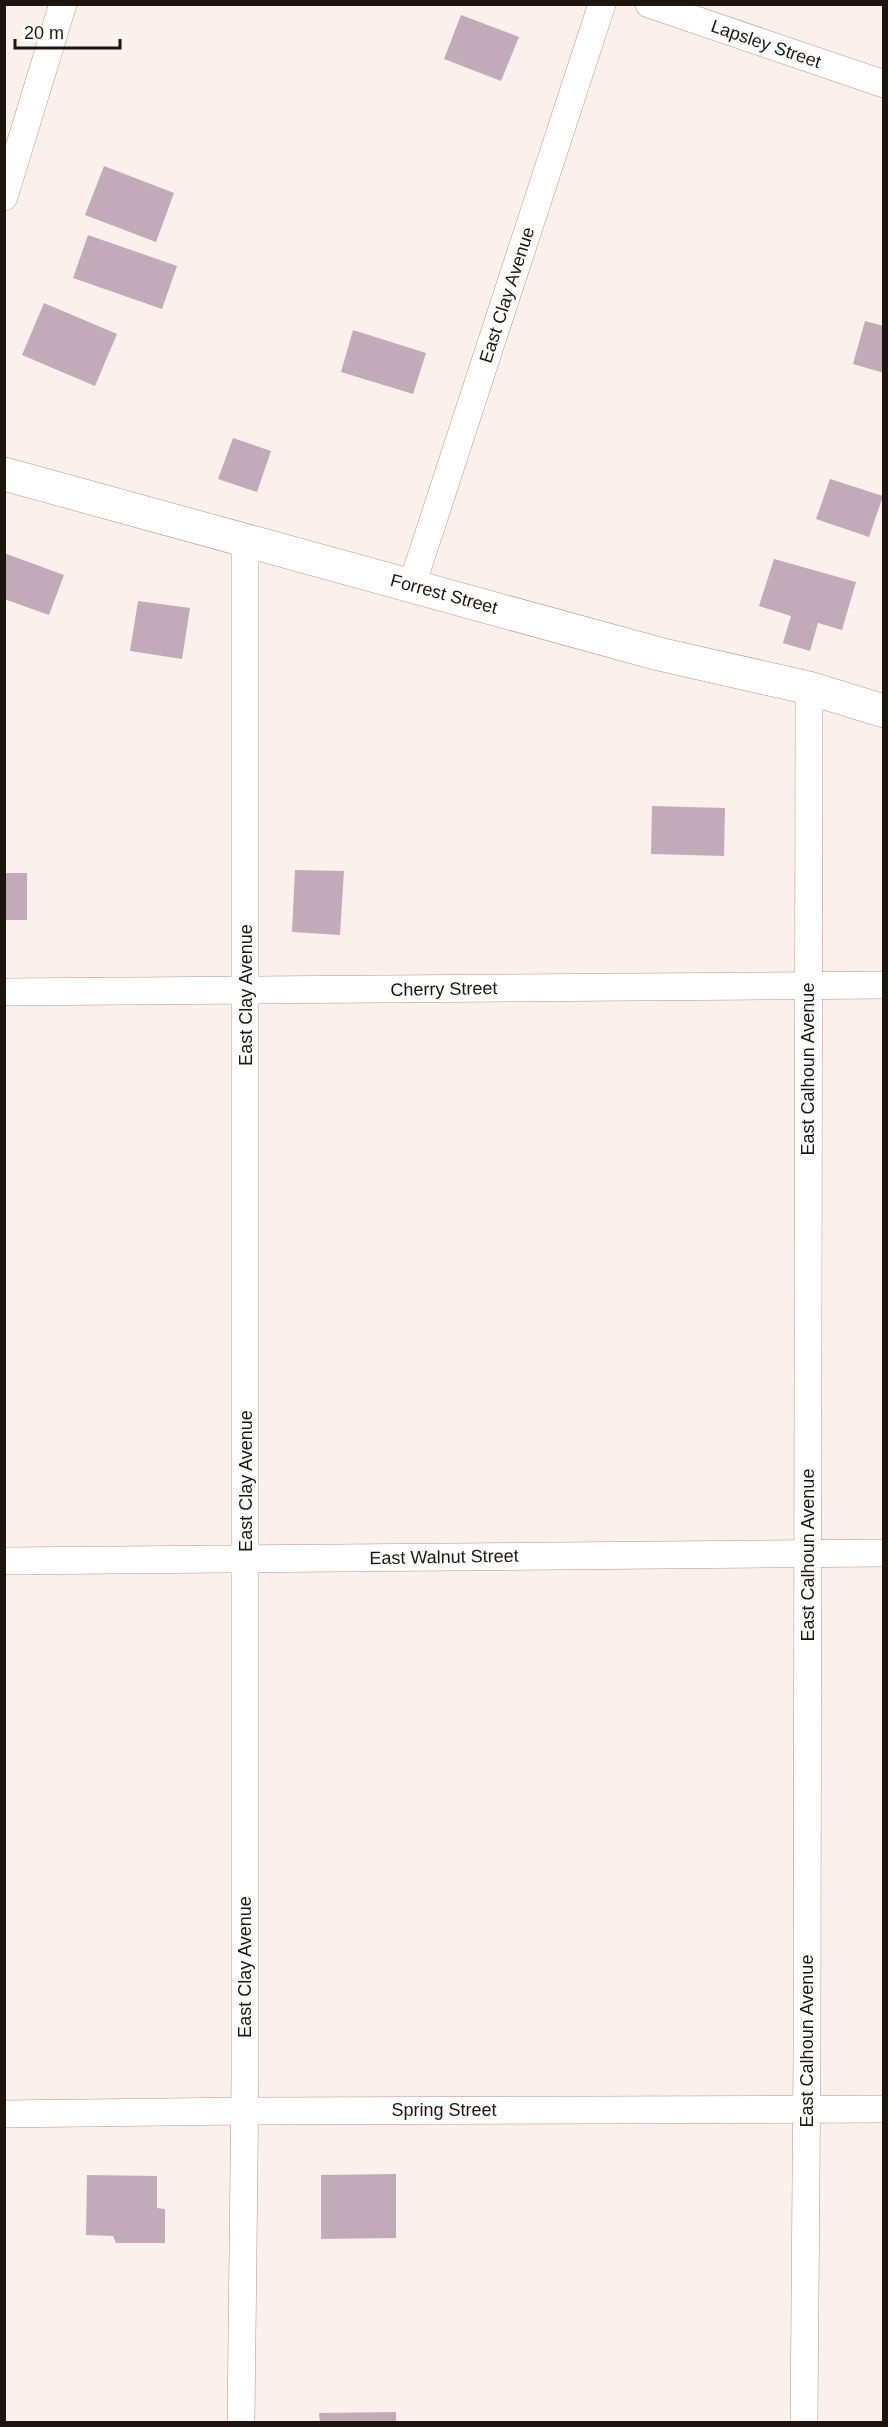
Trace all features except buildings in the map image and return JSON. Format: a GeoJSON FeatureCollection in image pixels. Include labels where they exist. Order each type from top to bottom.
{"type":"FeatureCollection","features":[{"type":"Feature","properties":{"kind":"street"},"geometry":{"type":"LineString","coordinates":[[4,197],[63,4]]}},
{"type":"Feature","properties":{"kind":"street","name":"East Clay Avenue"},"geometry":{"type":"LineString","coordinates":[[412,585],[602,4]]}},
{"type":"Feature","properties":{"kind":"street","name":"Lapsley Street"},"geometry":{"type":"LineString","coordinates":[[649,4],[884,84]]}},
{"type":"Feature","properties":{"kind":"street","name":"Forrest Street"},"geometry":{"type":"LineString","coordinates":[[4,474],[659,654],[809,688],[884,711]]}},
{"type":"Feature","properties":{"kind":"street","name":"East Clay Avenue"},"geometry":{"type":"LineString","coordinates":[[241,2422],[245,2111],[245,539]]}},
{"type":"Feature","properties":{"kind":"street","name":"East Calhoun Avenue"},"geometry":{"type":"LineString","coordinates":[[804,2422],[807,2109],[809,688]]}},
{"type":"Feature","properties":{"kind":"street","name":"Cherry Street"},"geometry":{"type":"LineString","coordinates":[[4,992],[884,985]]}},
{"type":"Feature","properties":{"kind":"street","name":"East Walnut Street"},"geometry":{"type":"LineString","coordinates":[[4,1561],[884,1552]]}},
{"type":"Feature","properties":{"kind":"street","name":"Spring Street"},"geometry":{"type":"LineString","coordinates":[[4,2114],[884,2109]]}}]}
